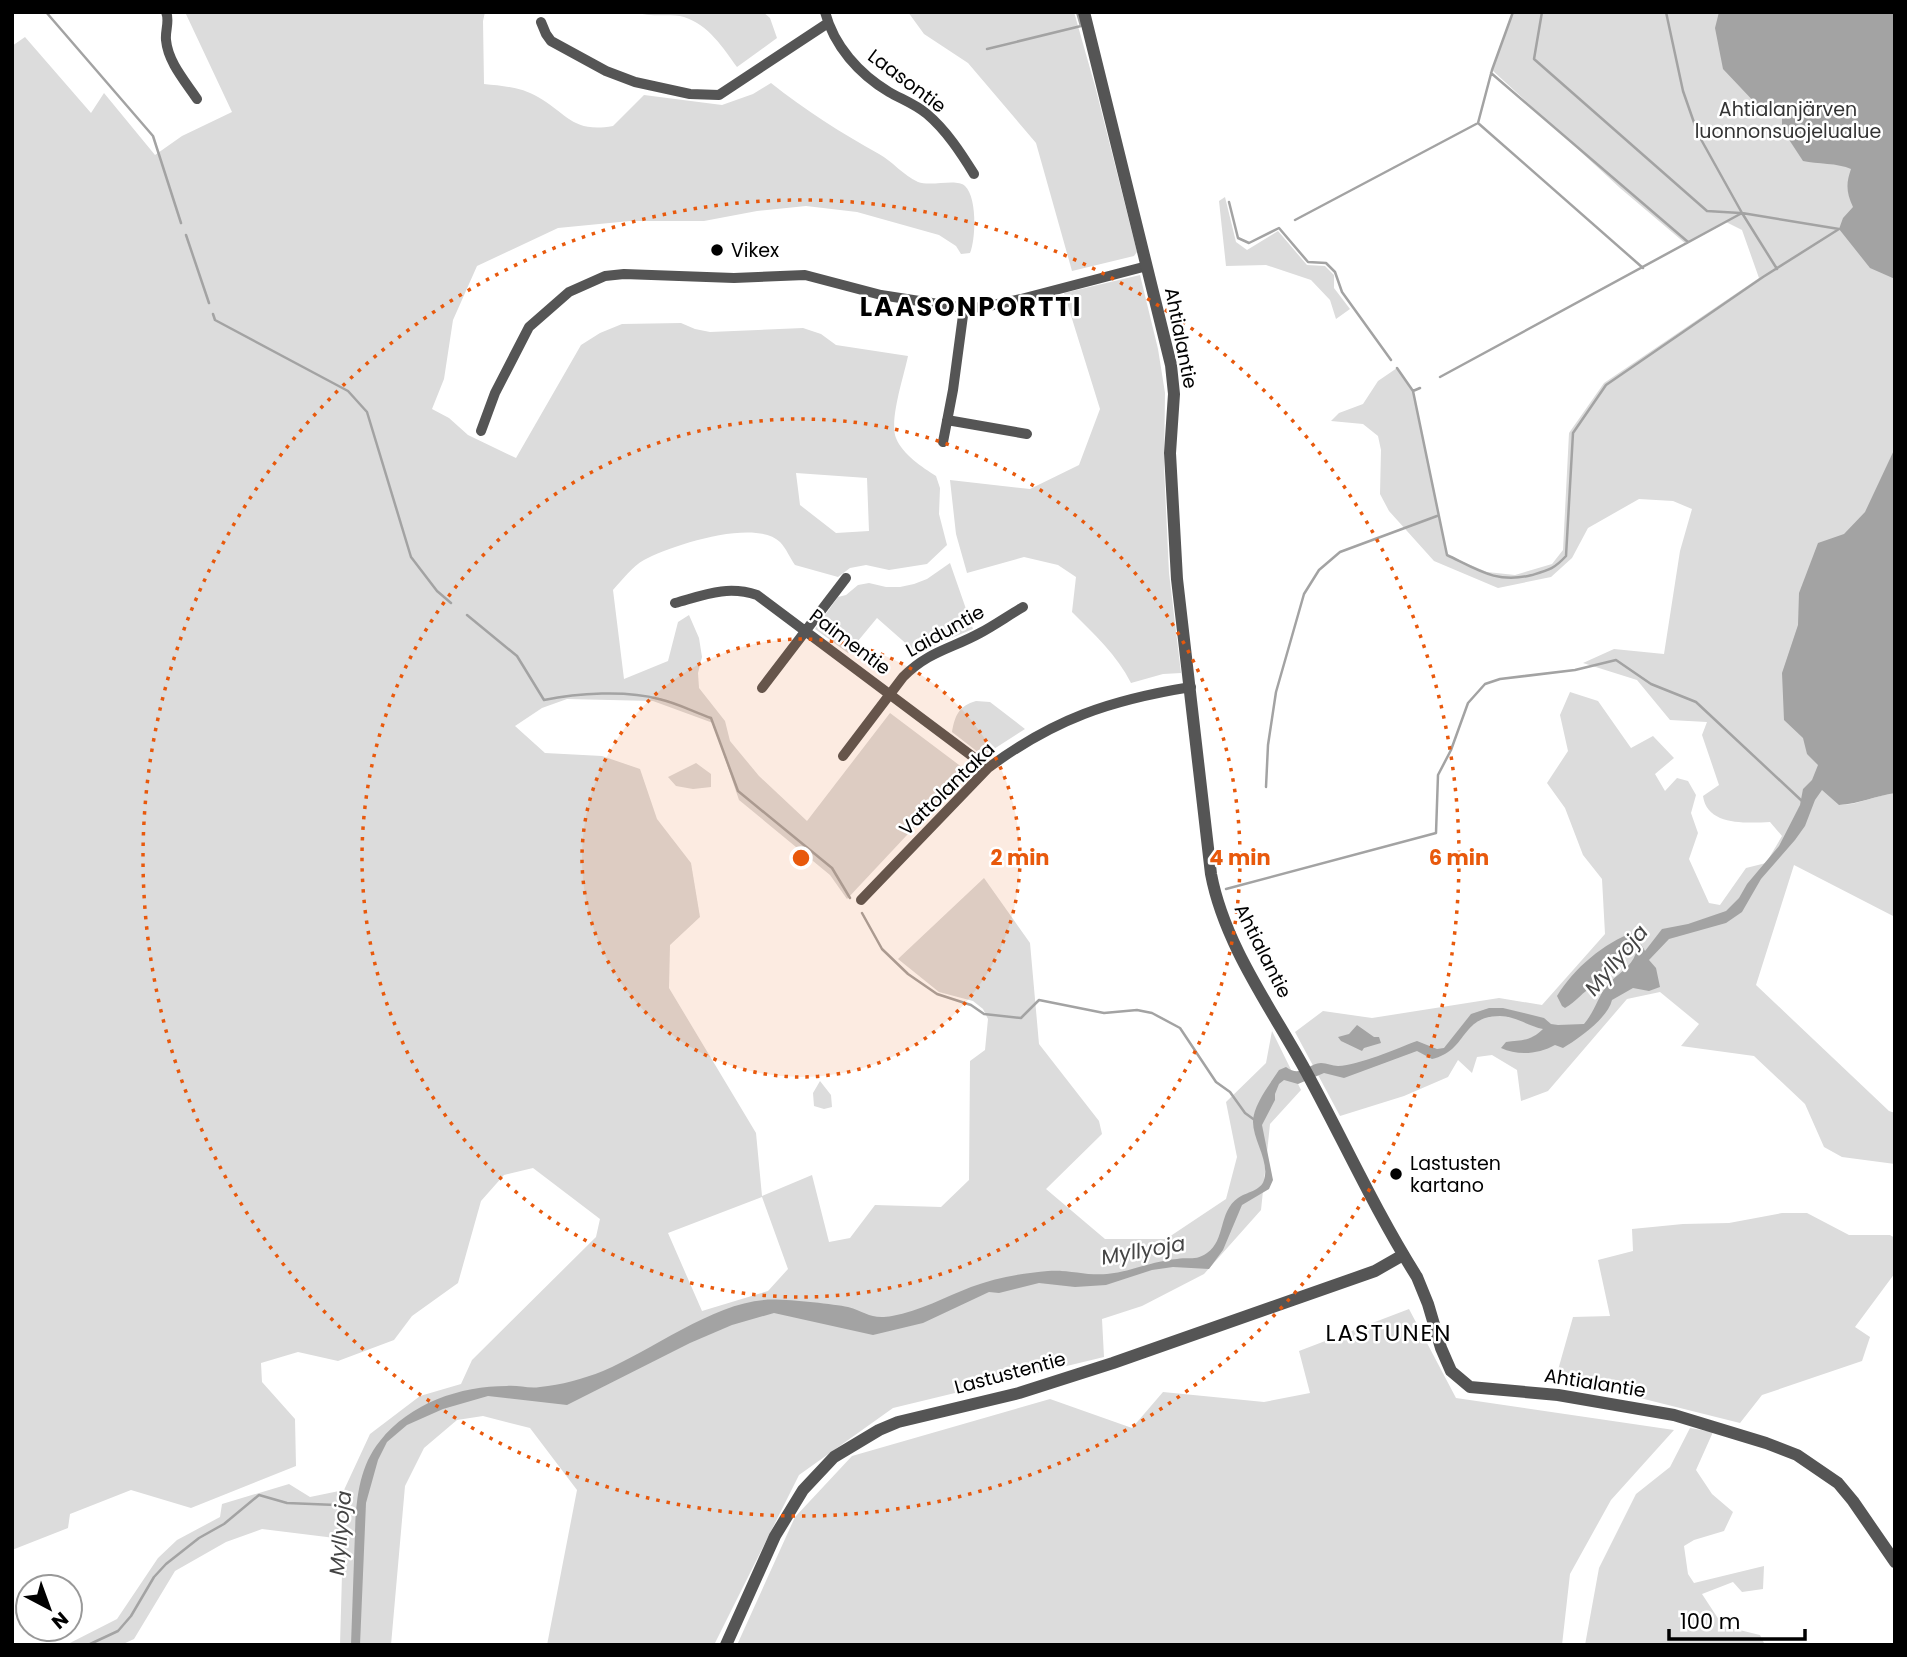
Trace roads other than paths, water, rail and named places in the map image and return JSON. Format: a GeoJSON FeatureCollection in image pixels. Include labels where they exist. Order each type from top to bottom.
{"type":"FeatureCollection","features":[{"type":"Feature","properties":{"kind":"street"},"geometry":{"type":"LineString","coordinates":[[166,12],[168,17],[165,38],[169,55],[197,99]]}},
{"type":"Feature","properties":{"kind":"street","name":"Ahtialantie"},"geometry":{"type":"LineString","coordinates":[[1084,12],[1171,365],[1174,394],[1170,453],[1177,579],[1216,900],[1259,988],[1423,1290],[1451,1371],[1471,1387],[1558,1395],[1674,1415],[1797,1455],[1838,1483],[1895,1562]]}},
{"type":"Feature","properties":{"kind":"street"},"geometry":{"type":"LineString","coordinates":[[541,22],[551,41],[606,71],[662,89],[719,95],[731,89],[826,17]]}},
{"type":"Feature","properties":{"kind":"street","name":"Laasontie"},"geometry":{"type":"LineString","coordinates":[[826,17],[837,41],[854,64],[877,84],[930,116],[963,155],[974,174]]}},
{"type":"Feature","properties":{"kind":"street"},"geometry":{"type":"LineString","coordinates":[[481,431],[495,393],[529,327],[564,295],[604,276],[624,274],[734,278],[805,275],[881,295],[964,308],[984,307],[1021,299],[1147,266]]}},
{"type":"Feature","properties":{"kind":"street"},"geometry":{"type":"LineString","coordinates":[[943,442],[964,308]]}},
{"type":"Feature","properties":{"kind":"street"},"geometry":{"type":"LineString","coordinates":[[947,419],[1027,434]]}},
{"type":"Feature","properties":{"kind":"street"},"geometry":{"type":"LineString","coordinates":[[762,688],[846,578]]}},
{"type":"Feature","properties":{"kind":"street","name":"Paimentie"},"geometry":{"type":"LineString","coordinates":[[675,603],[715,592],[741,590],[757,595],[988,768]]}},
{"type":"Feature","properties":{"kind":"street","name":"Laiduntie"},"geometry":{"type":"LineString","coordinates":[[843,755],[903,677],[923,660],[977,635],[1023,607]]}},
{"type":"Feature","properties":{"kind":"street","name":"Vattolantaka"},"geometry":{"type":"LineString","coordinates":[[861,900],[988,768],[1029,741],[1072,718],[1139,695],[1191,687]]}},
{"type":"Feature","properties":{"kind":"street","name":"Lastustentie"},"geometry":{"type":"LineString","coordinates":[[726,1645],[775,1536],[803,1490],[834,1457],[879,1430],[898,1422],[1018,1393],[1113,1363],[1375,1271],[1403,1255]]}},
{"type":"Feature","properties":{"kind":"waterway"},"geometry":{"type":"LineString","coordinates":[[46,12],[153,136],[181,223]]}},
{"type":"Feature","properties":{"kind":"waterway"},"geometry":{"type":"LineString","coordinates":[[987,49],[1081,26],[1077,12]]}},
{"type":"Feature","properties":{"kind":"waterway"},"geometry":{"type":"LineString","coordinates":[[1295,220],[1478,123],[1492,70],[1513,12]]}},
{"type":"Feature","properties":{"kind":"waterway"},"geometry":{"type":"LineString","coordinates":[[1542,12],[1534,59],[1707,211],[1740,213]]}},
{"type":"Feature","properties":{"kind":"waterway"},"geometry":{"type":"LineString","coordinates":[[1666,12],[1683,91],[1698,134],[1777,269]]}},
{"type":"Feature","properties":{"kind":"waterway"},"geometry":{"type":"LineString","coordinates":[[1491,73],[1688,242]]}},
{"type":"Feature","properties":{"kind":"waterway"},"geometry":{"type":"LineString","coordinates":[[1478,123],[1643,268]]}},
{"type":"Feature","properties":{"kind":"waterway"},"geometry":{"type":"LineString","coordinates":[[1229,202],[1238,238],[1249,243],[1279,228],[1308,262],[1326,263],[1335,272],[1342,292],[1391,360]]}},
{"type":"Feature","properties":{"kind":"waterway"},"geometry":{"type":"LineString","coordinates":[[1440,377],[1742,213],[1839,229]]}},
{"type":"Feature","properties":{"kind":"waterway"},"geometry":{"type":"LineString","coordinates":[[1397,368],[1413,391],[1447,555],[1498,577],[1520,577],[1543,572],[1566,556],[1573,433],[1606,385],[1763,277],[1839,229]]}},
{"type":"Feature","properties":{"kind":"waterway"},"geometry":{"type":"LineString","coordinates":[[186,235],[209,303]]}},
{"type":"Feature","properties":{"kind":"waterway"},"geometry":{"type":"LineString","coordinates":[[213,314],[215,320],[348,391],[367,412],[411,557],[437,591],[451,603]]}},
{"type":"Feature","properties":{"kind":"waterway"},"geometry":{"type":"LineString","coordinates":[[1413,391],[1420,388]]}},
{"type":"Feature","properties":{"kind":"waterway"},"geometry":{"type":"LineString","coordinates":[[1266,787],[1268,745],[1276,692],[1304,594],[1319,570],[1340,552],[1437,516]]}},
{"type":"Feature","properties":{"kind":"waterway"},"geometry":{"type":"LineString","coordinates":[[467,615],[517,656],[544,700],[586,694],[632,694],[666,701],[711,718],[738,791],[832,868],[850,898]]}},
{"type":"Feature","properties":{"kind":"waterway"},"geometry":{"type":"LineString","coordinates":[[1226,889],[1436,833],[1438,775],[1451,750],[1468,703],[1485,684],[1500,679],[1575,670],[1616,660],[1651,684],[1696,702],[1802,801]]}},
{"type":"Feature","properties":{"kind":"waterway"},"geometry":{"type":"LineString","coordinates":[[862,913],[882,949],[908,974],[937,994],[971,1005],[984,1014],[1021,1018],[1039,1000],[1104,1013],[1137,1010],[1152,1013],[1180,1028],[1216,1082],[1230,1092],[1245,1113],[1256,1121]]}},
{"type":"Feature","properties":{"kind":"waterway","name":"Myllyoja"},"geometry":{"type":"LineString","coordinates":[[88,1645],[118,1631],[131,1616],[154,1577],[166,1564],[199,1538],[224,1524],[259,1495],[287,1503],[336,1505],[358,1511]]}},
{"type":"Feature","properties":{"kind":"place","name":"Vikex"},"geometry":{"type":"Point","coordinates":[717,250]}},
{"type":"Feature","properties":{"kind":"place","name":"Lastusten kartano"},"geometry":{"type":"Point","coordinates":[1396,1174]}},
{"type":"Feature","properties":{"kind":"district","name":"LAASONPORTTI"},"geometry":{"type":"Point","coordinates":[971,307]}},
{"type":"Feature","properties":{"kind":"district","name":"LASTUNEN"},"geometry":{"type":"Point","coordinates":[1389,1333]}},
{"type":"Feature","properties":{"kind":"park label","name":"Ahtialanjärven luonnonsuojelualue"},"geometry":{"type":"Point","coordinates":[1788,120]}}]}
